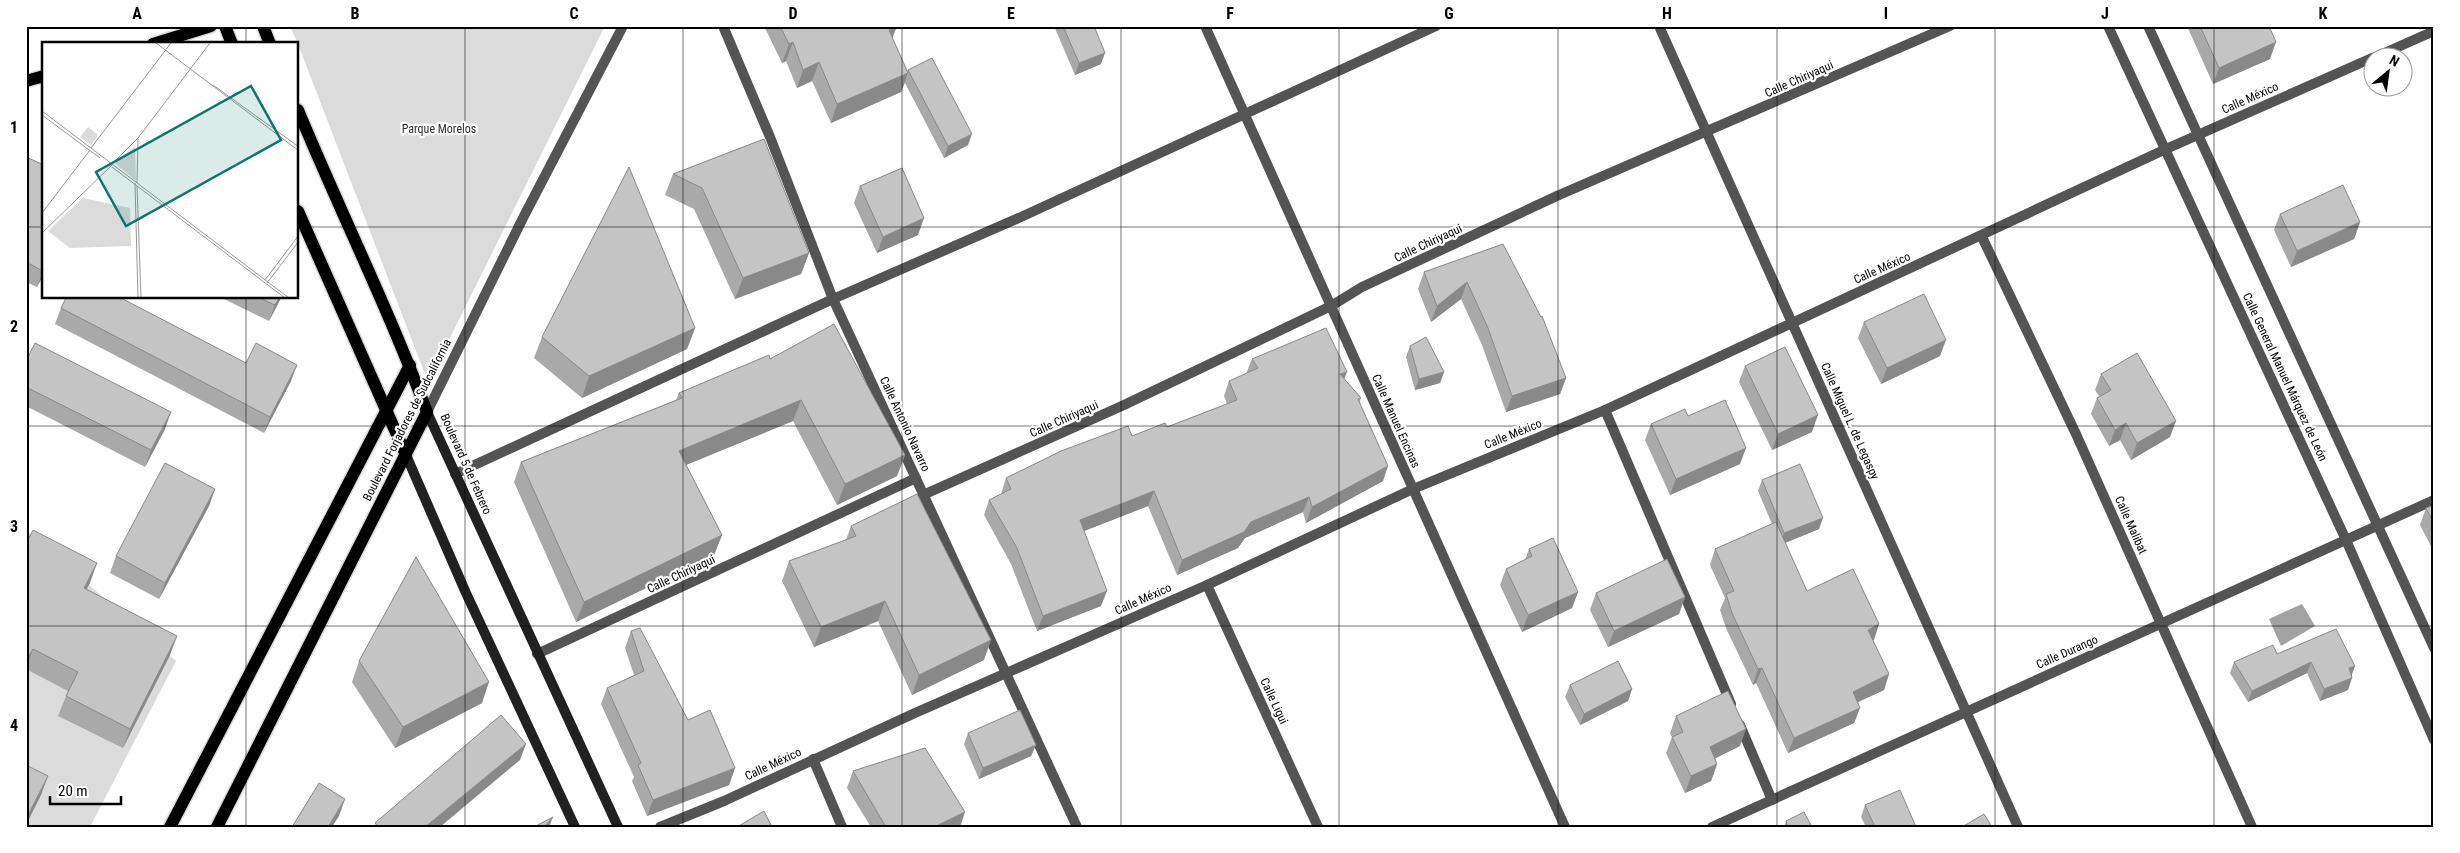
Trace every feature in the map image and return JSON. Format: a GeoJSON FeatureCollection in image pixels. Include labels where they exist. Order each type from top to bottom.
{"type":"FeatureCollection","features":[{"type":"Feature","properties":{"kind":"main road"},"geometry":{"type":"LineString","coordinates":[[159,42],[211,26]]}},
{"type":"Feature","properties":{"kind":"main road"},"geometry":{"type":"LineString","coordinates":[[225,26],[231,42]]}},
{"type":"Feature","properties":{"kind":"main road"},"geometry":{"type":"LineString","coordinates":[[262,26],[269,42]]}},
{"type":"Feature","properties":{"kind":"main road"},"geometry":{"type":"LineString","coordinates":[[26,81],[42,77]]}},
{"type":"Feature","properties":{"kind":"main road","name":"Boulevard 5 de Febrero"},"geometry":{"type":"LineString","coordinates":[[299,112],[335,200],[410,365],[455,474],[618,827]]}},
{"type":"Feature","properties":{"kind":"main road"},"geometry":{"type":"LineString","coordinates":[[299,213],[387,409],[470,602],[575,827]]}},
{"type":"Feature","properties":{"kind":"main road","name":"Boulevard Forjadores de Sudcalifornia"},"geometry":{"type":"LineString","coordinates":[[170,827],[410,365]]}},
{"type":"Feature","properties":{"kind":"main road","name":"Boulevard Forjadores de Sudcalifornia"},"geometry":{"type":"LineString","coordinates":[[217,827],[428,412]]}},
{"type":"Feature","properties":{"kind":"street","name":"Boulevard Forjadores de Sudcalifornia"},"geometry":{"type":"LineString","coordinates":[[428,412],[524,216],[623,26]]}},
{"type":"Feature","properties":{"kind":"street","name":"Calle Antonio Navarro"},"geometry":{"type":"LineString","coordinates":[[723,26],[770,136],[833,299],[1077,827]]}},
{"type":"Feature","properties":{"kind":"street","name":"Calle Manuel Encinas"},"geometry":{"type":"LineString","coordinates":[[1205,26],[1565,827]]}},
{"type":"Feature","properties":{"kind":"street"},"geometry":{"type":"LineString","coordinates":[[455,474],[833,299],[1022,217],[1436,26]]}},
{"type":"Feature","properties":{"kind":"street","name":"Calle Miguel L. de Legaspy"},"geometry":{"type":"LineString","coordinates":[[1659,26],[2018,827]]}},
{"type":"Feature","properties":{"kind":"street","name":"Calle Chiriyaqui"},"geometry":{"type":"LineString","coordinates":[[923,495],[1124,405],[1331,306],[1362,287],[1550,200],[1950,26]]}},
{"type":"Feature","properties":{"kind":"street","name":"Calle General Manuel Márquez de León"},"geometry":{"type":"LineString","coordinates":[[2108,26],[2346,540],[2434,740]]}},
{"type":"Feature","properties":{"kind":"street","name":"Calle General Manuel Márquez de León"},"geometry":{"type":"LineString","coordinates":[[2148,26],[2434,648]]}},
{"type":"Feature","properties":{"kind":"street","name":"Calle México"},"geometry":{"type":"LineString","coordinates":[[2396,48],[2434,31]]}},
{"type":"Feature","properties":{"kind":"street","name":"Calle México"},"geometry":{"type":"LineString","coordinates":[[660,827],[1207,585],[1413,489],[1605,410],[1792,322],[1982,237],[2166,149],[2362,63]]}},
{"type":"Feature","properties":{"kind":"street","name":"Calle Malibat"},"geometry":{"type":"LineString","coordinates":[[1982,237],[2076,434],[2252,827]]}},
{"type":"Feature","properties":{"kind":"street"},"geometry":{"type":"LineString","coordinates":[[1605,410],[1772,800]]}},
{"type":"Feature","properties":{"kind":"street","name":"Calle Chiriyaqui"},"geometry":{"type":"LineString","coordinates":[[537,654],[916,478]]}},
{"type":"Feature","properties":{"kind":"street","name":"Calle Durango"},"geometry":{"type":"LineString","coordinates":[[1712,827],[2434,500]]}},
{"type":"Feature","properties":{"kind":"street","name":"Calle Ligui"},"geometry":{"type":"LineString","coordinates":[[1207,585],[1318,827]]}},
{"type":"Feature","properties":{"kind":"street"},"geometry":{"type":"LineString","coordinates":[[813,759],[842,827]]}},
{"type":"Feature","properties":{"kind":"green space","name":"Parque Morelos"},"geometry":{"type":"Polygon","coordinates":[[[290,26],[605,26],[428,382],[299,47],[299,42],[297,42],[290,26]]]}},
{"type":"Feature","properties":{"kind":"green space"},"geometry":{"type":"Polygon","coordinates":[[[26,530],[176,661],[90,827],[26,827],[26,530]]]}},
{"type":"Feature","properties":{"kind":"shaded area"},"geometry":{"type":"Polygon","coordinates":[[[2302,604],[2315,626],[2281,646],[2269,619],[2302,604]]]}},
{"type":"Feature","properties":{"kind":"building"},"geometry":{"type":"Polygon","coordinates":[[[780,26],[896,26],[889,30],[908,73],[837,104],[819,62],[803,70],[793,42],[789,44],[780,26]]]}},
{"type":"Feature","properties":{"kind":"building"},"geometry":{"type":"Polygon","coordinates":[[[1063,26],[1094,26],[1105,53],[1079,63],[1063,26]]]}},
{"type":"Feature","properties":{"kind":"building"},"geometry":{"type":"Polygon","coordinates":[[[2200,26],[2269,26],[2276,42],[2219,68],[2200,26]]]}},
{"type":"Feature","properties":{"kind":"building"},"geometry":{"type":"Polygon","coordinates":[[[932,58],[972,134],[948,146],[908,70],[932,58]]]}},
{"type":"Feature","properties":{"kind":"building"},"geometry":{"type":"Polygon","coordinates":[[[764,139],[809,253],[743,278],[702,188],[673,174],[764,139]]]}},
{"type":"Feature","properties":{"kind":"building"},"geometry":{"type":"Polygon","coordinates":[[[26,157],[42,164],[42,270],[26,262],[26,157]]]}},
{"type":"Feature","properties":{"kind":"building"},"geometry":{"type":"Polygon","coordinates":[[[629,167],[695,328],[589,376],[542,337],[629,167]]]}},
{"type":"Feature","properties":{"kind":"building"},"geometry":{"type":"Polygon","coordinates":[[[902,168],[924,218],[883,237],[860,186],[902,168]]]}},
{"type":"Feature","properties":{"kind":"building"},"geometry":{"type":"Polygon","coordinates":[[[2343,185],[2360,222],[2297,251],[2280,214],[2343,185]]]}},
{"type":"Feature","properties":{"kind":"building"},"geometry":{"type":"Polygon","coordinates":[[[1503,244],[1542,316],[1566,378],[1512,396],[1488,328],[1467,282],[1437,306],[1424,272],[1503,244]]]}},
{"type":"Feature","properties":{"kind":"building"},"geometry":{"type":"Polygon","coordinates":[[[1924,294],[1946,340],[1887,368],[1864,322],[1924,294]]]}},
{"type":"Feature","properties":{"kind":"building"},"geometry":{"type":"Polygon","coordinates":[[[66,299],[123,299],[246,363],[256,343],[297,365],[270,417],[61,308],[66,299]]]}},
{"type":"Feature","properties":{"kind":"building"},"geometry":{"type":"Polygon","coordinates":[[[262,299],[278,299],[275,305],[262,299]]]}},
{"type":"Feature","properties":{"kind":"building"},"geometry":{"type":"Polygon","coordinates":[[[834,324],[905,455],[845,484],[801,400],[679,451],[722,535],[584,602],[521,462],[682,398],[679,393],[769,355],[770,359],[834,324]]]}},
{"type":"Feature","properties":{"kind":"building"},"geometry":{"type":"Polygon","coordinates":[[[1326,328],[1347,372],[1340,374],[1361,398],[1358,399],[1388,466],[1312,507],[1309,497],[1251,522],[1244,532],[1182,560],[1154,491],[1080,520],[1107,591],[1043,616],[1017,548],[989,500],[1011,489],[1006,478],[1061,451],[1128,426],[1132,436],[1165,423],[1167,427],[1237,400],[1229,381],[1258,368],[1252,359],[1326,328]]]}},
{"type":"Feature","properties":{"kind":"building"},"geometry":{"type":"Polygon","coordinates":[[[1426,337],[1444,372],[1419,379],[1410,346],[1426,337]]]}},
{"type":"Feature","properties":{"kind":"building"},"geometry":{"type":"Polygon","coordinates":[[[35,343],[171,412],[151,450],[26,387],[26,361],[35,343]]]}},
{"type":"Feature","properties":{"kind":"building"},"geometry":{"type":"Polygon","coordinates":[[[1785,347],[1818,415],[1778,434],[1745,366],[1785,347]]]}},
{"type":"Feature","properties":{"kind":"building"},"geometry":{"type":"Polygon","coordinates":[[[2137,353],[2176,421],[2137,443],[2126,423],[2115,430],[2097,398],[2111,390],[2101,374],[2137,353]]]}},
{"type":"Feature","properties":{"kind":"building"},"geometry":{"type":"Polygon","coordinates":[[[1725,400],[1746,448],[1676,479],[1651,424],[1685,409],[1688,416],[1725,400]]]}},
{"type":"Feature","properties":{"kind":"building"},"geometry":{"type":"Polygon","coordinates":[[[165,463],[215,489],[165,583],[116,556],[165,463]]]}},
{"type":"Feature","properties":{"kind":"building"},"geometry":{"type":"Polygon","coordinates":[[[1800,464],[1823,518],[1784,533],[1762,480],[1800,464]]]}},
{"type":"Feature","properties":{"kind":"building"},"geometry":{"type":"Polygon","coordinates":[[[917,494],[991,640],[919,675],[885,601],[821,627],[789,561],[856,536],[851,526],[917,494]]]}},
{"type":"Feature","properties":{"kind":"building"},"geometry":{"type":"Polygon","coordinates":[[[2434,505],[2434,524],[2426,508],[2434,505]]]}},
{"type":"Feature","properties":{"kind":"building"},"geometry":{"type":"Polygon","coordinates":[[[1776,522],[1807,591],[1853,569],[1879,624],[1868,630],[1889,674],[1853,692],[1860,708],[1794,738],[1762,668],[1758,669],[1732,613],[1726,594],[1734,591],[1715,549],[1776,522]]]}},
{"type":"Feature","properties":{"kind":"building"},"geometry":{"type":"Polygon","coordinates":[[[33,530],[97,563],[84,588],[177,636],[130,729],[66,696],[78,672],[33,649],[26,661],[26,544],[33,530]]]}},
{"type":"Feature","properties":{"kind":"building"},"geometry":{"type":"Polygon","coordinates":[[[1553,538],[1578,592],[1528,615],[1506,569],[1532,556],[1529,549],[1553,538]]]}},
{"type":"Feature","properties":{"kind":"building"},"geometry":{"type":"Polygon","coordinates":[[[416,557],[489,682],[403,727],[359,661],[416,557]]]}},
{"type":"Feature","properties":{"kind":"building"},"geometry":{"type":"Polygon","coordinates":[[[1667,559],[1685,597],[1614,631],[1596,593],[1667,559]]]}},
{"type":"Feature","properties":{"kind":"building"},"geometry":{"type":"Polygon","coordinates":[[[640,628],[688,720],[710,710],[735,768],[653,800],[638,765],[641,763],[607,688],[644,671],[631,631],[640,628]]]}},
{"type":"Feature","properties":{"kind":"building"},"geometry":{"type":"Polygon","coordinates":[[[2336,629],[2355,666],[2349,668],[2352,678],[2324,689],[2311,662],[2252,691],[2234,662],[2273,645],[2277,654],[2336,629]]]}},
{"type":"Feature","properties":{"kind":"building"},"geometry":{"type":"Polygon","coordinates":[[[1618,661],[1632,689],[1584,714],[1570,685],[1618,661]]]}},
{"type":"Feature","properties":{"kind":"building"},"geometry":{"type":"Polygon","coordinates":[[[1728,691],[1746,729],[1710,747],[1717,764],[1691,776],[1672,737],[1683,732],[1676,716],[1728,691]]]}},
{"type":"Feature","properties":{"kind":"building"},"geometry":{"type":"Polygon","coordinates":[[[1020,710],[1036,745],[983,768],[968,733],[1020,710]]]}},
{"type":"Feature","properties":{"kind":"building"},"geometry":{"type":"Polygon","coordinates":[[[501,715],[526,744],[425,827],[378,827],[375,823],[501,715]]]}},
{"type":"Feature","properties":{"kind":"building"},"geometry":{"type":"Polygon","coordinates":[[[925,748],[965,812],[934,827],[886,827],[853,771],[925,748]]]}},
{"type":"Feature","properties":{"kind":"building"},"geometry":{"type":"Polygon","coordinates":[[[26,765],[48,776],[26,819],[26,765]]]}},
{"type":"Feature","properties":{"kind":"building"},"geometry":{"type":"Polygon","coordinates":[[[319,783],[345,799],[328,827],[292,827],[319,783]]]}},
{"type":"Feature","properties":{"kind":"building"},"geometry":{"type":"Polygon","coordinates":[[[1900,790],[1916,827],[1875,827],[1865,805],[1900,790]]]}},
{"type":"Feature","properties":{"kind":"building"},"geometry":{"type":"Polygon","coordinates":[[[764,811],[772,827],[737,827],[764,811]]]}},
{"type":"Feature","properties":{"kind":"building"},"geometry":{"type":"Polygon","coordinates":[[[1804,812],[1812,827],[1788,827],[1786,821],[1804,812]]]}},
{"type":"Feature","properties":{"kind":"building"},"geometry":{"type":"Polygon","coordinates":[[[1984,814],[1992,827],[1962,827],[1984,814]]]}},
{"type":"Feature","properties":{"kind":"building"},"geometry":{"type":"Polygon","coordinates":[[[553,817],[544,827],[534,827],[553,817]]]}}]}
